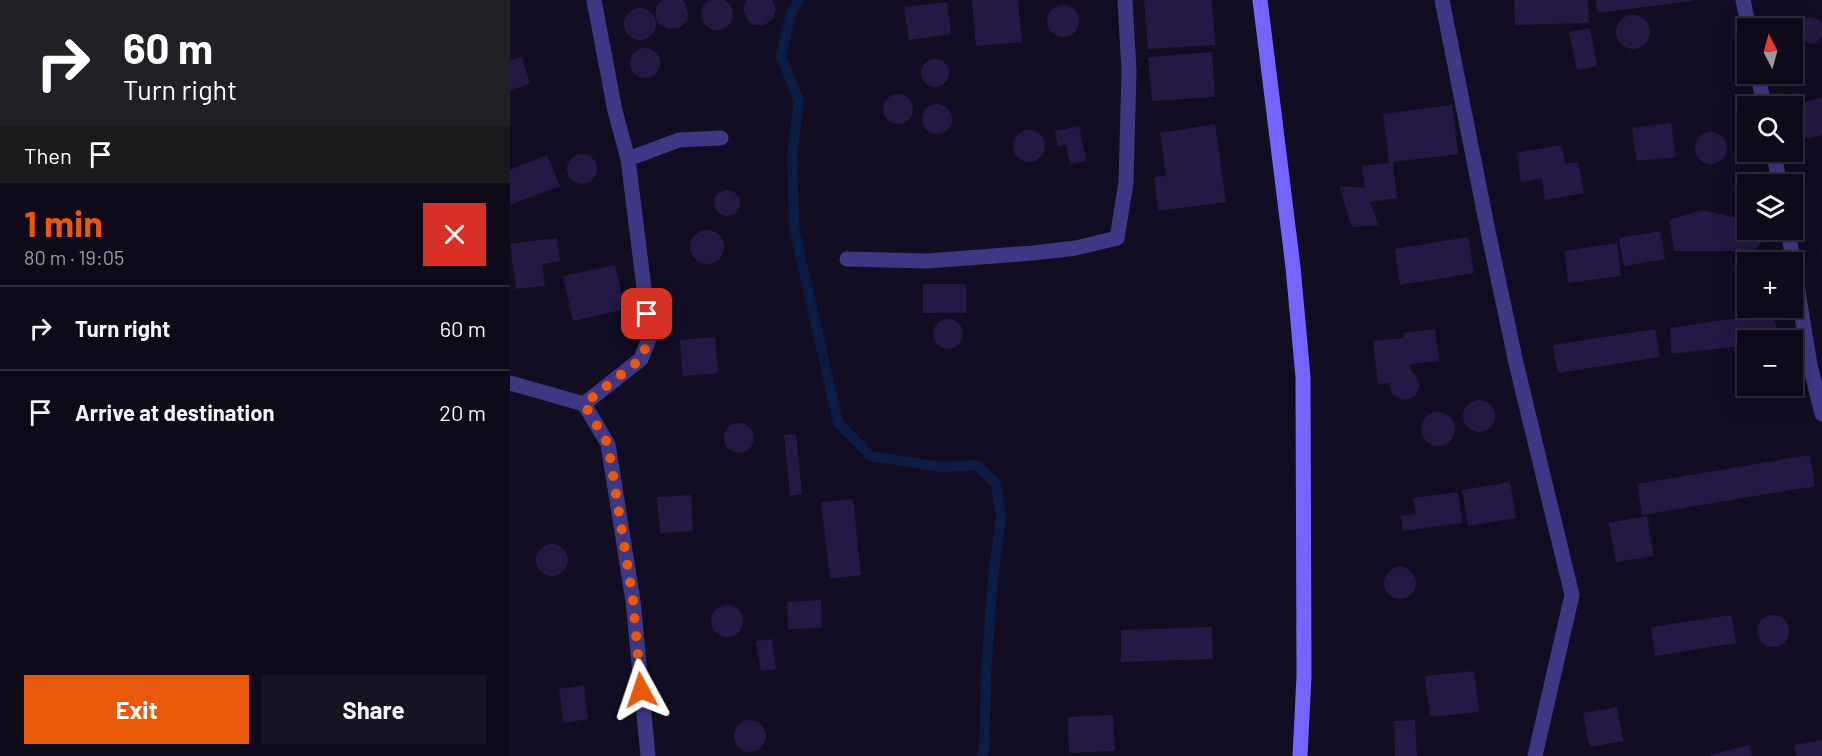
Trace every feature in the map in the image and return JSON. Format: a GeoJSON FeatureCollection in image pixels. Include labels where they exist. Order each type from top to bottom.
{"type":"FeatureCollection","features":[{"type":"Feature","properties":{"kind":"street"},"geometry":{"type":"LineString","coordinates":[[584,404],[641,359],[650,336],[628,159],[615,111],[594,0]]}},
{"type":"Feature","properties":{"kind":"street"},"geometry":{"type":"LineString","coordinates":[[847,259],[927,261],[1033,253],[1077,248],[1117,238],[1126,183],[1129,71],[1125,0]]}},
{"type":"Feature","properties":{"kind":"street"},"geometry":{"type":"LineString","coordinates":[[1260,0],[1293,267],[1303,377],[1304,676],[1300,756]]}},
{"type":"Feature","properties":{"kind":"street"},"geometry":{"type":"LineString","coordinates":[[1442,0],[1514,351],[1572,595],[1535,756]]}},
{"type":"Feature","properties":{"kind":"street"},"geometry":{"type":"LineString","coordinates":[[1743,0],[1747,18]]}},
{"type":"Feature","properties":{"kind":"street"},"geometry":{"type":"LineString","coordinates":[[628,159],[679,140],[721,138]]}},
{"type":"Feature","properties":{"kind":"street"},"geometry":{"type":"LineString","coordinates":[[1790,240],[1810,365],[1822,414]]}},
{"type":"Feature","properties":{"kind":"street"},"geometry":{"type":"LineString","coordinates":[[510,383],[584,404],[608,444],[633,600],[648,756]]}},
{"type":"Feature","properties":{"kind":"building"},"geometry":{"type":"Polygon","coordinates":[[[714,-1],[723,0],[731,8],[733,14],[728,25],[717,30],[706,25],[701,14],[706,3],[714,-1]]]}},
{"type":"Feature","properties":{"kind":"building"},"geometry":{"type":"Polygon","coordinates":[[[662,0],[682,0],[686,4],[687,21],[679,28],[668,29],[659,24],[656,19],[656,8],[662,0]]]}},
{"type":"Feature","properties":{"kind":"building"},"geometry":{"type":"Polygon","coordinates":[[[747,0],[772,0],[776,9],[773,19],[764,25],[754,25],[749,22],[744,12],[747,0]]]}},
{"type":"Feature","properties":{"kind":"building"},"geometry":{"type":"Polygon","coordinates":[[[972,0],[1018,0],[1022,42],[976,46],[972,0]]]}},
{"type":"Feature","properties":{"kind":"building"},"geometry":{"type":"Polygon","coordinates":[[[1144,0],[1212,0],[1215,45],[1148,49],[1144,0]]]}},
{"type":"Feature","properties":{"kind":"building"},"geometry":{"type":"Polygon","coordinates":[[[1514,0],[1588,0],[1589,23],[1515,25],[1514,0]]]}},
{"type":"Feature","properties":{"kind":"building"},"geometry":{"type":"Polygon","coordinates":[[[1596,0],[1692,0],[1692,1],[1597,13],[1596,0]]]}},
{"type":"Feature","properties":{"kind":"building"},"geometry":{"type":"Polygon","coordinates":[[[947,2],[951,34],[909,40],[904,7],[947,2]]]}},
{"type":"Feature","properties":{"kind":"building"},"geometry":{"type":"Polygon","coordinates":[[[1063,5],[1075,9],[1079,21],[1075,33],[1063,37],[1051,33],[1047,21],[1051,9],[1063,5]]]}},
{"type":"Feature","properties":{"kind":"building"},"geometry":{"type":"Polygon","coordinates":[[[640,8],[651,13],[656,24],[651,35],[640,40],[629,35],[624,24],[629,13],[640,8]]]}},
{"type":"Feature","properties":{"kind":"building"},"geometry":{"type":"Polygon","coordinates":[[[1633,15],[1645,20],[1650,32],[1645,44],[1633,49],[1621,44],[1616,32],[1621,20],[1633,15]]]}},
{"type":"Feature","properties":{"kind":"building"},"geometry":{"type":"Polygon","coordinates":[[[1811,17],[1822,24],[1822,37],[1815,43],[1803,42],[1803,19],[1811,17]]]}},
{"type":"Feature","properties":{"kind":"building"},"geometry":{"type":"Polygon","coordinates":[[[1590,28],[1597,66],[1577,70],[1569,32],[1590,28]]]}},
{"type":"Feature","properties":{"kind":"building"},"geometry":{"type":"Polygon","coordinates":[[[645,48],[656,52],[660,63],[656,74],[645,78],[634,74],[630,63],[634,52],[645,48]]]}},
{"type":"Feature","properties":{"kind":"building"},"geometry":{"type":"Polygon","coordinates":[[[1212,52],[1215,97],[1152,101],[1148,57],[1212,52]]]}},
{"type":"Feature","properties":{"kind":"building"},"geometry":{"type":"Polygon","coordinates":[[[522,57],[530,84],[510,90],[510,60],[522,57]]]}},
{"type":"Feature","properties":{"kind":"building"},"geometry":{"type":"Polygon","coordinates":[[[935,59],[945,63],[949,73],[945,83],[935,87],[925,83],[921,73],[925,63],[935,59]]]}},
{"type":"Feature","properties":{"kind":"building"},"geometry":{"type":"Polygon","coordinates":[[[898,94],[909,98],[913,109],[909,120],[898,124],[887,120],[883,109],[887,98],[898,94]]]}},
{"type":"Feature","properties":{"kind":"building"},"geometry":{"type":"Polygon","coordinates":[[[1822,98],[1822,135],[1803,139],[1803,102],[1822,98]]]}},
{"type":"Feature","properties":{"kind":"building"},"geometry":{"type":"Polygon","coordinates":[[[937,104],[947,109],[952,119],[947,129],[937,134],[927,129],[922,119],[927,109],[937,104]]]}},
{"type":"Feature","properties":{"kind":"building"},"geometry":{"type":"Polygon","coordinates":[[[1452,105],[1458,154],[1393,162],[1397,198],[1370,202],[1379,225],[1352,227],[1339,186],[1365,188],[1362,166],[1389,163],[1383,114],[1452,105]]]}},
{"type":"Feature","properties":{"kind":"building"},"geometry":{"type":"Polygon","coordinates":[[[1671,123],[1676,157],[1637,161],[1632,128],[1671,123]]]}},
{"type":"Feature","properties":{"kind":"building"},"geometry":{"type":"Polygon","coordinates":[[[1215,124],[1226,202],[1158,211],[1154,177],[1166,176],[1160,133],[1215,124]]]}},
{"type":"Feature","properties":{"kind":"building"},"geometry":{"type":"Polygon","coordinates":[[[1079,126],[1086,161],[1070,164],[1066,145],[1058,146],[1055,131],[1079,126]]]}},
{"type":"Feature","properties":{"kind":"building"},"geometry":{"type":"Polygon","coordinates":[[[1029,130],[1040,135],[1045,146],[1040,157],[1029,162],[1018,157],[1013,146],[1018,135],[1029,130]]]}},
{"type":"Feature","properties":{"kind":"building"},"geometry":{"type":"Polygon","coordinates":[[[1711,132],[1722,137],[1727,148],[1722,159],[1711,164],[1700,159],[1695,148],[1700,137],[1711,132]]]}},
{"type":"Feature","properties":{"kind":"building"},"geometry":{"type":"Polygon","coordinates":[[[1562,145],[1565,164],[1578,162],[1584,193],[1545,200],[1542,178],[1521,182],[1516,153],[1562,145]]]}},
{"type":"Feature","properties":{"kind":"building"},"geometry":{"type":"Polygon","coordinates":[[[582,154],[593,158],[597,169],[593,180],[582,184],[571,180],[567,169],[571,158],[582,154]]]}},
{"type":"Feature","properties":{"kind":"building"},"geometry":{"type":"Polygon","coordinates":[[[547,155],[560,186],[510,205],[510,170],[547,155]]]}},
{"type":"Feature","properties":{"kind":"building"},"geometry":{"type":"Polygon","coordinates":[[[727,190],[736,194],[740,203],[736,212],[727,216],[718,212],[714,203],[718,194],[727,190]]]}},
{"type":"Feature","properties":{"kind":"building"},"geometry":{"type":"Polygon","coordinates":[[[1702,210],[1737,218],[1737,240],[1764,240],[1753,251],[1674,251],[1669,220],[1702,210]]]}},
{"type":"Feature","properties":{"kind":"building"},"geometry":{"type":"Polygon","coordinates":[[[707,230],[719,235],[724,247],[719,259],[707,264],[695,259],[690,247],[695,235],[707,230]]]}},
{"type":"Feature","properties":{"kind":"building"},"geometry":{"type":"Polygon","coordinates":[[[1660,231],[1665,259],[1624,266],[1619,238],[1660,231]]]}},
{"type":"Feature","properties":{"kind":"building"},"geometry":{"type":"Polygon","coordinates":[[[1468,237],[1474,273],[1400,285],[1395,249],[1468,237]]]}},
{"type":"Feature","properties":{"kind":"building"},"geometry":{"type":"Polygon","coordinates":[[[557,238],[560,261],[542,264],[545,286],[516,289],[510,244],[557,238]]]}},
{"type":"Feature","properties":{"kind":"building"},"geometry":{"type":"Polygon","coordinates":[[[1617,243],[1621,276],[1568,283],[1564,251],[1617,243]]]}},
{"type":"Feature","properties":{"kind":"building"},"geometry":{"type":"Polygon","coordinates":[[[615,265],[625,309],[573,321],[563,276],[615,265]]]}},
{"type":"Feature","properties":{"kind":"building"},"geometry":{"type":"Polygon","coordinates":[[[923,284],[966,284],[966,313],[923,313],[923,284]]]}},
{"type":"Feature","properties":{"kind":"building"},"geometry":{"type":"Polygon","coordinates":[[[1737,318],[1773,318],[1778,330],[1737,330],[1737,346],[1671,354],[1670,328],[1737,318]]]}},
{"type":"Feature","properties":{"kind":"building"},"geometry":{"type":"Polygon","coordinates":[[[948,319],[959,323],[963,334],[959,345],[948,349],[937,345],[933,334],[937,323],[948,319]]]}},
{"type":"Feature","properties":{"kind":"building"},"geometry":{"type":"Polygon","coordinates":[[[1435,329],[1439,361],[1410,364],[1411,371],[1419,382],[1415,396],[1406,400],[1401,399],[1392,394],[1389,383],[1378,384],[1373,341],[1404,338],[1403,333],[1435,329]]]}},
{"type":"Feature","properties":{"kind":"building"},"geometry":{"type":"Polygon","coordinates":[[[1655,329],[1660,357],[1558,373],[1553,345],[1655,329]]]}},
{"type":"Feature","properties":{"kind":"building"},"geometry":{"type":"Polygon","coordinates":[[[715,337],[718,373],[683,376],[680,340],[715,337]]]}},
{"type":"Feature","properties":{"kind":"building"},"geometry":{"type":"Polygon","coordinates":[[[1479,400],[1490,405],[1495,416],[1490,427],[1479,432],[1468,427],[1463,416],[1468,405],[1479,400]]]}},
{"type":"Feature","properties":{"kind":"building"},"geometry":{"type":"Polygon","coordinates":[[[1438,412],[1450,417],[1455,429],[1450,441],[1438,446],[1426,441],[1421,429],[1426,417],[1438,412]]]}},
{"type":"Feature","properties":{"kind":"building"},"geometry":{"type":"Polygon","coordinates":[[[739,423],[750,427],[754,438],[750,449],[739,453],[728,449],[724,438],[728,427],[739,423]]]}},
{"type":"Feature","properties":{"kind":"building"},"geometry":{"type":"Polygon","coordinates":[[[796,434],[802,494],[790,496],[784,435],[796,434]]]}},
{"type":"Feature","properties":{"kind":"building"},"geometry":{"type":"Polygon","coordinates":[[[1810,455],[1815,486],[1642,515],[1637,484],[1810,455]]]}},
{"type":"Feature","properties":{"kind":"building"},"geometry":{"type":"Polygon","coordinates":[[[1510,482],[1516,518],[1468,526],[1462,490],[1510,482]]]}},
{"type":"Feature","properties":{"kind":"building"},"geometry":{"type":"Polygon","coordinates":[[[1458,492],[1462,523],[1403,531],[1401,516],[1416,514],[1413,498],[1458,492]]]}},
{"type":"Feature","properties":{"kind":"building"},"geometry":{"type":"Polygon","coordinates":[[[691,495],[693,531],[660,533],[657,497],[691,495]]]}},
{"type":"Feature","properties":{"kind":"building"},"geometry":{"type":"Polygon","coordinates":[[[853,499],[861,575],[830,579],[821,502],[853,499]]]}},
{"type":"Feature","properties":{"kind":"building"},"geometry":{"type":"Polygon","coordinates":[[[1647,516],[1654,556],[1616,562],[1609,523],[1647,516]]]}},
{"type":"Feature","properties":{"kind":"building"},"geometry":{"type":"Polygon","coordinates":[[[552,544],[563,549],[568,560],[563,571],[552,576],[541,571],[536,560],[541,549],[552,544]]]}},
{"type":"Feature","properties":{"kind":"building"},"geometry":{"type":"Polygon","coordinates":[[[1400,567],[1411,572],[1416,583],[1411,594],[1400,599],[1389,594],[1384,583],[1389,572],[1400,567]]]}},
{"type":"Feature","properties":{"kind":"building"},"geometry":{"type":"Polygon","coordinates":[[[821,600],[822,628],[788,629],[787,602],[821,600]]]}},
{"type":"Feature","properties":{"kind":"building"},"geometry":{"type":"Polygon","coordinates":[[[727,605],[738,610],[743,621],[738,632],[727,637],[716,632],[711,621],[716,610],[727,605]]]}},
{"type":"Feature","properties":{"kind":"building"},"geometry":{"type":"Polygon","coordinates":[[[1731,615],[1736,643],[1655,656],[1651,627],[1731,615]]]}},
{"type":"Feature","properties":{"kind":"building"},"geometry":{"type":"Polygon","coordinates":[[[1773,615],[1785,619],[1789,631],[1785,643],[1773,647],[1761,643],[1757,631],[1761,619],[1773,615]]]}},
{"type":"Feature","properties":{"kind":"building"},"geometry":{"type":"Polygon","coordinates":[[[1212,627],[1213,659],[1121,662],[1121,630],[1212,627]]]}},
{"type":"Feature","properties":{"kind":"building"},"geometry":{"type":"Polygon","coordinates":[[[772,639],[776,669],[761,671],[756,641],[772,639]]]}},
{"type":"Feature","properties":{"kind":"building"},"geometry":{"type":"Polygon","coordinates":[[[1474,671],[1479,712],[1430,717],[1425,676],[1474,671]]]}},
{"type":"Feature","properties":{"kind":"building"},"geometry":{"type":"Polygon","coordinates":[[[584,685],[588,719],[564,723],[559,689],[584,685]]]}},
{"type":"Feature","properties":{"kind":"building"},"geometry":{"type":"Polygon","coordinates":[[[1617,707],[1623,741],[1590,747],[1583,713],[1617,707]]]}},
{"type":"Feature","properties":{"kind":"building"},"geometry":{"type":"Polygon","coordinates":[[[1113,715],[1115,751],[1069,753],[1068,717],[1113,715]]]}},
{"type":"Feature","properties":{"kind":"building"},"geometry":{"type":"Polygon","coordinates":[[[750,720],[761,725],[766,736],[761,747],[750,752],[739,747],[734,736],[739,725],[750,720]]]}},
{"type":"Feature","properties":{"kind":"building"},"geometry":{"type":"Polygon","coordinates":[[[1415,720],[1417,756],[1395,756],[1394,721],[1415,720]]]}},
{"type":"Feature","properties":{"kind":"building"},"geometry":{"type":"Polygon","coordinates":[[[1822,740],[1822,756],[1796,756],[1794,745],[1822,740]]]}},
{"type":"Feature","properties":{"kind":"building"},"geometry":{"type":"Polygon","coordinates":[[[1749,745],[1752,756],[1710,756],[1710,755],[1749,745]]]}},
{"type":"Feature","properties":{"kind":"waterway"},"geometry":{"type":"LineString","coordinates":[[799,0],[791,13],[781,56],[799,101],[792,155],[794,228],[838,422],[870,456],[941,467],[977,465],[996,484],[1001,516],[993,578],[982,756]]}},
{"type":"Feature","properties":{"kind":"route"},"geometry":{"type":"LineString","coordinates":[[641,690],[633,600],[608,444],[584,404],[641,359],[650,336],[647,314]]}}]}
